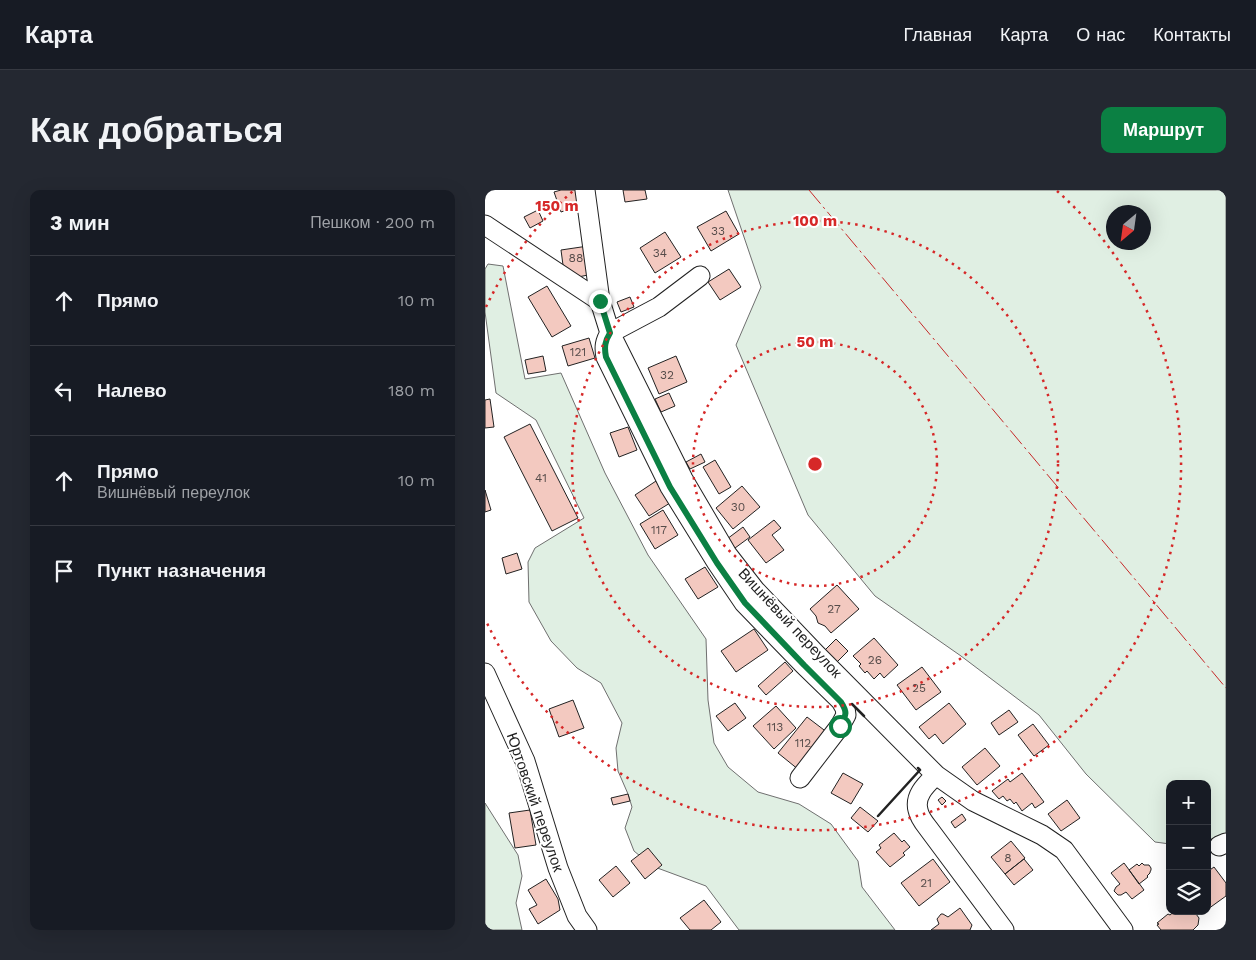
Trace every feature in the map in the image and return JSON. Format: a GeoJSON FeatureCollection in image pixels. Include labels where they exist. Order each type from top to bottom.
{"type":"FeatureCollection","features":[{"type":"Feature","properties":{"kind":"street","name":"Вишнёвый переулок"},"geometry":{"type":"LineString","coordinates":[[585,190],[600,301],[610,333],[683,479],[727,554],[755,590],[936,775],[973,801],[1042,835],[1064,850],[1123,930]]}},
{"type":"Feature","properties":{"kind":"street"},"geometry":{"type":"LineString","coordinates":[[485,225],[600,301]]}},
{"type":"Feature","properties":{"kind":"street"},"geometry":{"type":"LineString","coordinates":[[700,276],[659,307],[610,333],[605,341],[604,348],[606,357],[670,487],[711,554],[745,603],[845,708],[846,715],[840,726],[800,778]]}},
{"type":"Feature","properties":{"kind":"street","name":"Юртовский переулок"},"geometry":{"type":"LineString","coordinates":[[485,673],[525,761],[558,868],[577,916],[587,930]]}},
{"type":"Feature","properties":{"kind":"street"},"geometry":{"type":"LineString","coordinates":[[936,775],[923,788],[918,800],[917,811],[927,828],[1004,930]]}},
{"type":"Feature","properties":{"kind":"green space"},"geometry":{"type":"Polygon","coordinates":[[[728,190],[1226,190],[1226,836],[1211,841],[1211,780],[1166,780],[1166,843],[1155,842],[1086,774],[1039,715],[961,656],[875,596],[808,515],[736,345],[761,287],[728,190]]]}},
{"type":"Feature","properties":{"kind":"green space"},"geometry":{"type":"Polygon","coordinates":[[[488,264],[503,266],[525,379],[561,373],[605,473],[648,555],[706,639],[708,700],[714,743],[728,767],[758,792],[799,804],[831,824],[858,861],[862,887],[895,930],[739,930],[706,886],[652,866],[634,851],[625,828],[632,807],[618,771],[616,748],[622,723],[601,683],[577,668],[551,641],[529,602],[528,562],[535,548],[584,518],[536,420],[496,393],[485,312],[485,269],[488,264]]]}},
{"type":"Feature","properties":{"kind":"green space"},"geometry":{"type":"Polygon","coordinates":[[[485,803],[518,855],[522,876],[516,903],[522,930],[485,930],[485,803]]]}},
{"type":"Feature","properties":{"kind":"building"},"geometry":{"type":"Polygon","coordinates":[[[576,190],[582,205],[561,212],[554,192],[576,190]]]}},
{"type":"Feature","properties":{"kind":"building"},"geometry":{"type":"Polygon","coordinates":[[[623,190],[645,190],[647,199],[625,202],[623,190]]]}},
{"type":"Feature","properties":{"kind":"building"},"geometry":{"type":"Polygon","coordinates":[[[538,210],[543,221],[530,228],[524,217],[538,210]]]}},
{"type":"Feature","properties":{"kind":"building"},"geometry":{"type":"Polygon","coordinates":[[[726,211],[739,234],[711,251],[697,227],[726,211]]]}},
{"type":"Feature","properties":{"kind":"building"},"geometry":{"type":"Polygon","coordinates":[[[665,232],[681,257],[655,273],[640,248],[665,232]]]}},
{"type":"Feature","properties":{"kind":"building"},"geometry":{"type":"Polygon","coordinates":[[[588,246],[593,274],[578,277],[563,265],[561,250],[588,246]]]}},
{"type":"Feature","properties":{"kind":"building"},"geometry":{"type":"Polygon","coordinates":[[[729,269],[741,287],[720,300],[708,282],[729,269]]]}},
{"type":"Feature","properties":{"kind":"building"},"geometry":{"type":"Polygon","coordinates":[[[547,286],[571,326],[552,337],[528,297],[547,286]]]}},
{"type":"Feature","properties":{"kind":"building"},"geometry":{"type":"Polygon","coordinates":[[[630,297],[634,307],[621,312],[617,302],[630,297]]]}},
{"type":"Feature","properties":{"kind":"building"},"geometry":{"type":"Polygon","coordinates":[[[589,338],[595,358],[568,366],[562,346],[589,338]]]}},
{"type":"Feature","properties":{"kind":"building"},"geometry":{"type":"Polygon","coordinates":[[[543,356],[546,371],[528,374],[525,360],[543,356]]]}},
{"type":"Feature","properties":{"kind":"building"},"geometry":{"type":"Polygon","coordinates":[[[676,356],[687,382],[659,394],[648,368],[676,356]]]}},
{"type":"Feature","properties":{"kind":"building"},"geometry":{"type":"Polygon","coordinates":[[[669,393],[675,406],[661,412],[655,399],[669,393]]]}},
{"type":"Feature","properties":{"kind":"building"},"geometry":{"type":"Polygon","coordinates":[[[490,399],[494,427],[485,428],[485,400],[490,399]]]}},
{"type":"Feature","properties":{"kind":"building"},"geometry":{"type":"Polygon","coordinates":[[[530,424],[578,518],[552,531],[504,437],[530,424]]]}},
{"type":"Feature","properties":{"kind":"building"},"geometry":{"type":"Polygon","coordinates":[[[628,427],[637,450],[619,457],[610,433],[628,427]]]}},
{"type":"Feature","properties":{"kind":"building"},"geometry":{"type":"Polygon","coordinates":[[[701,454],[705,462],[690,469],[686,462],[701,454]]]}},
{"type":"Feature","properties":{"kind":"building"},"geometry":{"type":"Polygon","coordinates":[[[715,460],[731,487],[719,494],[703,467],[715,460]]]}},
{"type":"Feature","properties":{"kind":"building"},"geometry":{"type":"Polygon","coordinates":[[[656,481],[670,503],[649,516],[635,495],[656,481]]]}},
{"type":"Feature","properties":{"kind":"building"},"geometry":{"type":"Polygon","coordinates":[[[742,486],[760,507],[733,529],[716,508],[742,486]]]}},
{"type":"Feature","properties":{"kind":"building"},"geometry":{"type":"Polygon","coordinates":[[[485,490],[491,510],[485,512],[485,490]]]}},
{"type":"Feature","properties":{"kind":"building"},"geometry":{"type":"Polygon","coordinates":[[[663,510],[678,535],[655,549],[640,524],[663,510]]]}},
{"type":"Feature","properties":{"kind":"building"},"geometry":{"type":"Polygon","coordinates":[[[774,520],[781,528],[772,535],[784,550],[766,563],[748,540],[774,520]]]}},
{"type":"Feature","properties":{"kind":"building"},"geometry":{"type":"Polygon","coordinates":[[[743,527],[750,537],[735,548],[727,539],[743,527]]]}},
{"type":"Feature","properties":{"kind":"building"},"geometry":{"type":"Polygon","coordinates":[[[517,553],[522,569],[506,574],[502,558],[517,553]]]}},
{"type":"Feature","properties":{"kind":"building"},"geometry":{"type":"Polygon","coordinates":[[[705,567],[718,587],[698,599],[685,579],[705,567]]]}},
{"type":"Feature","properties":{"kind":"building"},"geometry":{"type":"Polygon","coordinates":[[[837,585],[859,609],[831,633],[825,626],[818,623],[816,616],[810,609],[837,585]]]}},
{"type":"Feature","properties":{"kind":"building"},"geometry":{"type":"Polygon","coordinates":[[[754,629],[768,650],[736,672],[721,651],[754,629]]]}},
{"type":"Feature","properties":{"kind":"building"},"geometry":{"type":"Polygon","coordinates":[[[874,638],[898,665],[884,678],[880,673],[874,679],[867,671],[865,673],[859,666],[861,664],[853,656],[874,638]]]}},
{"type":"Feature","properties":{"kind":"building"},"geometry":{"type":"Polygon","coordinates":[[[836,639],[848,651],[836,663],[824,651],[836,639]]]}},
{"type":"Feature","properties":{"kind":"building"},"geometry":{"type":"Polygon","coordinates":[[[785,662],[793,671],[766,695],[758,686],[785,662]]]}},
{"type":"Feature","properties":{"kind":"building"},"geometry":{"type":"Polygon","coordinates":[[[922,667],[941,692],[916,710],[897,685],[922,667]]]}},
{"type":"Feature","properties":{"kind":"building"},"geometry":{"type":"Polygon","coordinates":[[[573,700],[584,728],[559,737],[549,709],[573,700]]]}},
{"type":"Feature","properties":{"kind":"building"},"geometry":{"type":"Polygon","coordinates":[[[735,703],[746,718],[728,731],[716,716],[735,703]]]}},
{"type":"Feature","properties":{"kind":"building"},"geometry":{"type":"Polygon","coordinates":[[[949,703],[966,724],[943,744],[935,734],[929,739],[919,727],[949,703]]]}},
{"type":"Feature","properties":{"kind":"building"},"geometry":{"type":"Polygon","coordinates":[[[776,706],[796,728],[774,749],[753,726],[776,706]]]}},
{"type":"Feature","properties":{"kind":"building"},"geometry":{"type":"Polygon","coordinates":[[[1009,710],[1018,722],[999,735],[991,723],[1009,710]]]}},
{"type":"Feature","properties":{"kind":"building"},"geometry":{"type":"Polygon","coordinates":[[[807,717],[828,733],[799,770],[778,753],[807,717]]]}},
{"type":"Feature","properties":{"kind":"building"},"geometry":{"type":"Polygon","coordinates":[[[1033,724],[1049,745],[1034,756],[1018,735],[1033,724]]]}},
{"type":"Feature","properties":{"kind":"building"},"geometry":{"type":"Polygon","coordinates":[[[985,748],[1000,766],[977,785],[962,767],[985,748]]]}},
{"type":"Feature","properties":{"kind":"building"},"geometry":{"type":"Polygon","coordinates":[[[843,773],[863,784],[851,804],[831,793],[843,773]]]}},
{"type":"Feature","properties":{"kind":"building"},"geometry":{"type":"Polygon","coordinates":[[[1022,773],[1044,802],[1035,808],[1032,803],[1022,811],[1016,802],[1014,804],[1010,799],[1007,801],[1003,796],[999,799],[992,791],[1008,779],[1010,782],[1022,773]]]}},
{"type":"Feature","properties":{"kind":"building"},"geometry":{"type":"Polygon","coordinates":[[[628,794],[630,801],[613,805],[611,798],[628,794]]]}},
{"type":"Feature","properties":{"kind":"building"},"geometry":{"type":"Polygon","coordinates":[[[942,797],[946,801],[942,805],[938,800],[942,797]]]}},
{"type":"Feature","properties":{"kind":"building"},"geometry":{"type":"Polygon","coordinates":[[[1067,800],[1080,818],[1061,831],[1048,814],[1067,800]]]}},
{"type":"Feature","properties":{"kind":"building"},"geometry":{"type":"Polygon","coordinates":[[[860,807],[878,821],[868,832],[851,818],[860,807]]]}},
{"type":"Feature","properties":{"kind":"building"},"geometry":{"type":"Polygon","coordinates":[[[530,810],[536,845],[515,848],[509,813],[530,810]]]}},
{"type":"Feature","properties":{"kind":"building"},"geometry":{"type":"Polygon","coordinates":[[[962,814],[966,820],[955,828],[951,822],[962,814]]]}},
{"type":"Feature","properties":{"kind":"building"},"geometry":{"type":"Polygon","coordinates":[[[894,833],[902,842],[904,840],[910,847],[903,853],[905,855],[890,867],[876,852],[881,848],[879,845],[894,833]]]}},
{"type":"Feature","properties":{"kind":"building"},"geometry":{"type":"Polygon","coordinates":[[[1011,841],[1025,858],[1005,874],[991,857],[1011,841]]]}},
{"type":"Feature","properties":{"kind":"building"},"geometry":{"type":"Polygon","coordinates":[[[648,848],[662,865],[645,879],[631,861],[648,848]]]}},
{"type":"Feature","properties":{"kind":"building"},"geometry":{"type":"Polygon","coordinates":[[[933,859],[950,882],[919,906],[901,883],[933,859]]]}},
{"type":"Feature","properties":{"kind":"building"},"geometry":{"type":"Polygon","coordinates":[[[1024,859],[1033,870],[1014,885],[1005,874],[1024,859]]]}},
{"type":"Feature","properties":{"kind":"building"},"geometry":{"type":"Polygon","coordinates":[[[1124,863],[1144,890],[1132,899],[1126,892],[1118,895],[1114,891],[1120,884],[1111,873],[1124,863]]]}},
{"type":"Feature","properties":{"kind":"building"},"geometry":{"type":"Polygon","coordinates":[[[1142,863],[1149,865],[1151,870],[1148,877],[1139,884],[1129,870],[1142,863]]]}},
{"type":"Feature","properties":{"kind":"building"},"geometry":{"type":"Polygon","coordinates":[[[616,866],[630,883],[613,897],[599,880],[616,866]]]}},
{"type":"Feature","properties":{"kind":"building"},"geometry":{"type":"Polygon","coordinates":[[[1214,867],[1226,883],[1226,896],[1211,907],[1211,870],[1214,867]]]}},
{"type":"Feature","properties":{"kind":"building"},"geometry":{"type":"Polygon","coordinates":[[[546,879],[558,899],[560,910],[538,924],[529,909],[537,905],[528,890],[546,879]]]}},
{"type":"Feature","properties":{"kind":"building"},"geometry":{"type":"Polygon","coordinates":[[[704,900],[721,922],[711,930],[690,930],[680,918],[704,900]]]}},
{"type":"Feature","properties":{"kind":"building"},"geometry":{"type":"Polygon","coordinates":[[[960,908],[972,925],[970,930],[931,930],[939,924],[937,919],[941,914],[948,917],[960,908]]]}},
{"type":"Feature","properties":{"kind":"building"},"geometry":{"type":"Polygon","coordinates":[[[1167,915],[1197,915],[1199,918],[1198,925],[1193,930],[1161,930],[1157,923],[1167,915]]]}},
{"type":"Feature","properties":{"kind":"wall"},"geometry":{"type":"LineString","coordinates":[[852,704],[864,716]]}},
{"type":"Feature","properties":{"kind":"wall"},"geometry":{"type":"LineString","coordinates":[[878,816],[920,770],[918,768]]}},
{"type":"Feature","properties":{"kind":"power"},"geometry":{"type":"LineString","coordinates":[[809,190],[1226,688]]}},
{"type":"Feature","properties":{"kind":"route"},"geometry":{"type":"LineString","coordinates":[[600,301],[610,333],[605,341],[606,357],[670,487],[717,563],[745,603],[841,702],[845,708],[846,715],[840,726]]}}]}
